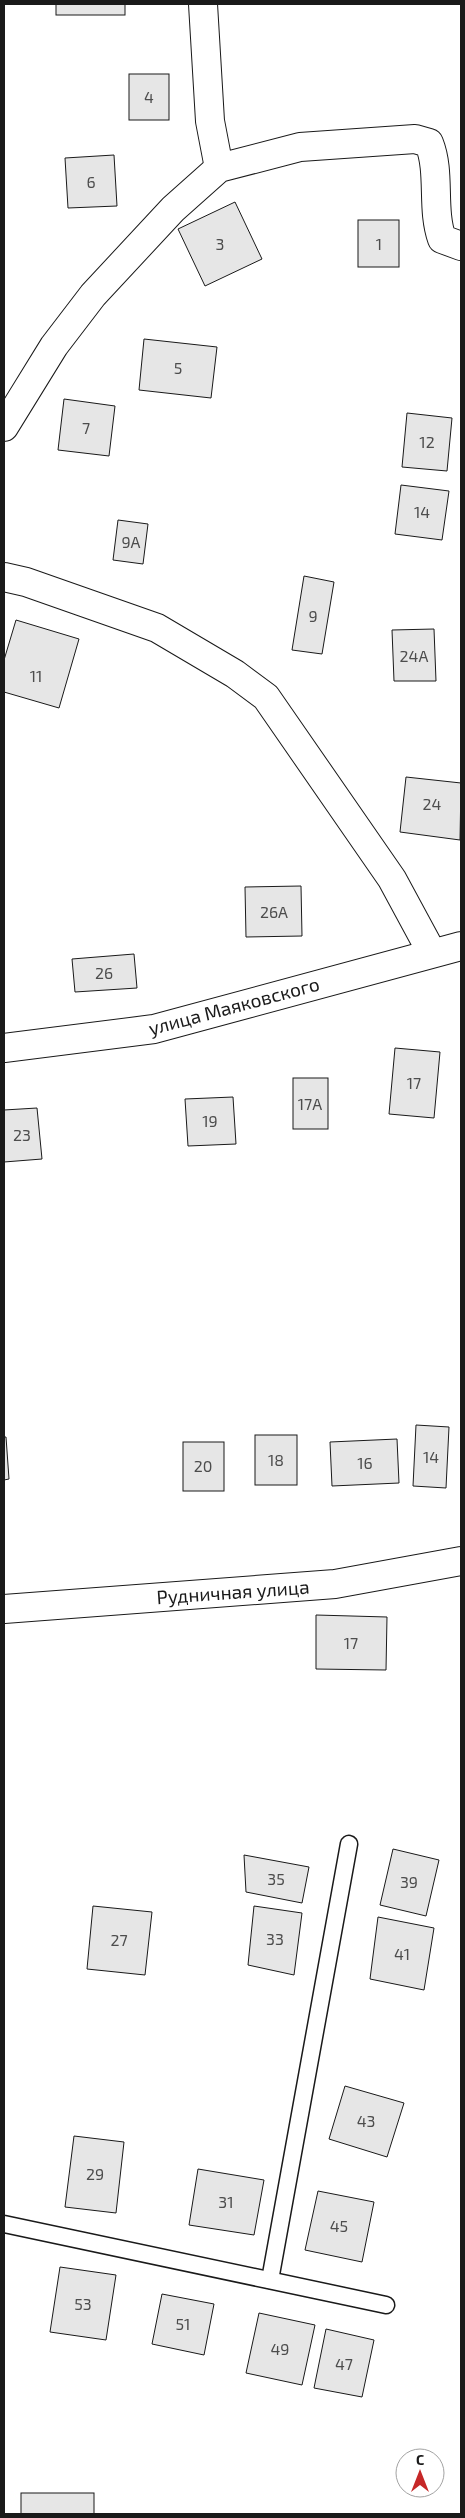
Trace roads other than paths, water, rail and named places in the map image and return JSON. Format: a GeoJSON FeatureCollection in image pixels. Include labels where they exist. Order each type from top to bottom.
{"type":"FeatureCollection","features":[{"type":"Feature","properties":{"kind":"street"},"geometry":{"type":"LineString","coordinates":[[204,4],[210,121],[219,168]]}},
{"type":"Feature","properties":{"kind":"street"},"geometry":{"type":"LineString","coordinates":[[4,427],[54,346],[93,295],[173,209],[219,168],[300,147],[415,139],[429,143],[434,155],[436,222],[442,239],[461,246]]}},
{"type":"Feature","properties":{"kind":"street"},"geometry":{"type":"LineString","coordinates":[[4,577],[26,582],[157,628],[235,674],[266,698],[392,879],[432,954]]}},
{"type":"Feature","properties":{"kind":"street","name":"улица Маяковского"},"geometry":{"type":"LineString","coordinates":[[4,1048],[154,1029],[461,946]]}},
{"type":"Feature","properties":{"kind":"street","name":"Рудничная улица"},"geometry":{"type":"LineString","coordinates":[[4,1609],[335,1584],[461,1561]]}},
{"type":"Feature","properties":{"kind":"lane"},"geometry":{"type":"LineString","coordinates":[[270,2280],[349,1844]]}},
{"type":"Feature","properties":{"kind":"lane"},"geometry":{"type":"LineString","coordinates":[[4,2224],[386,2305]]}}]}
